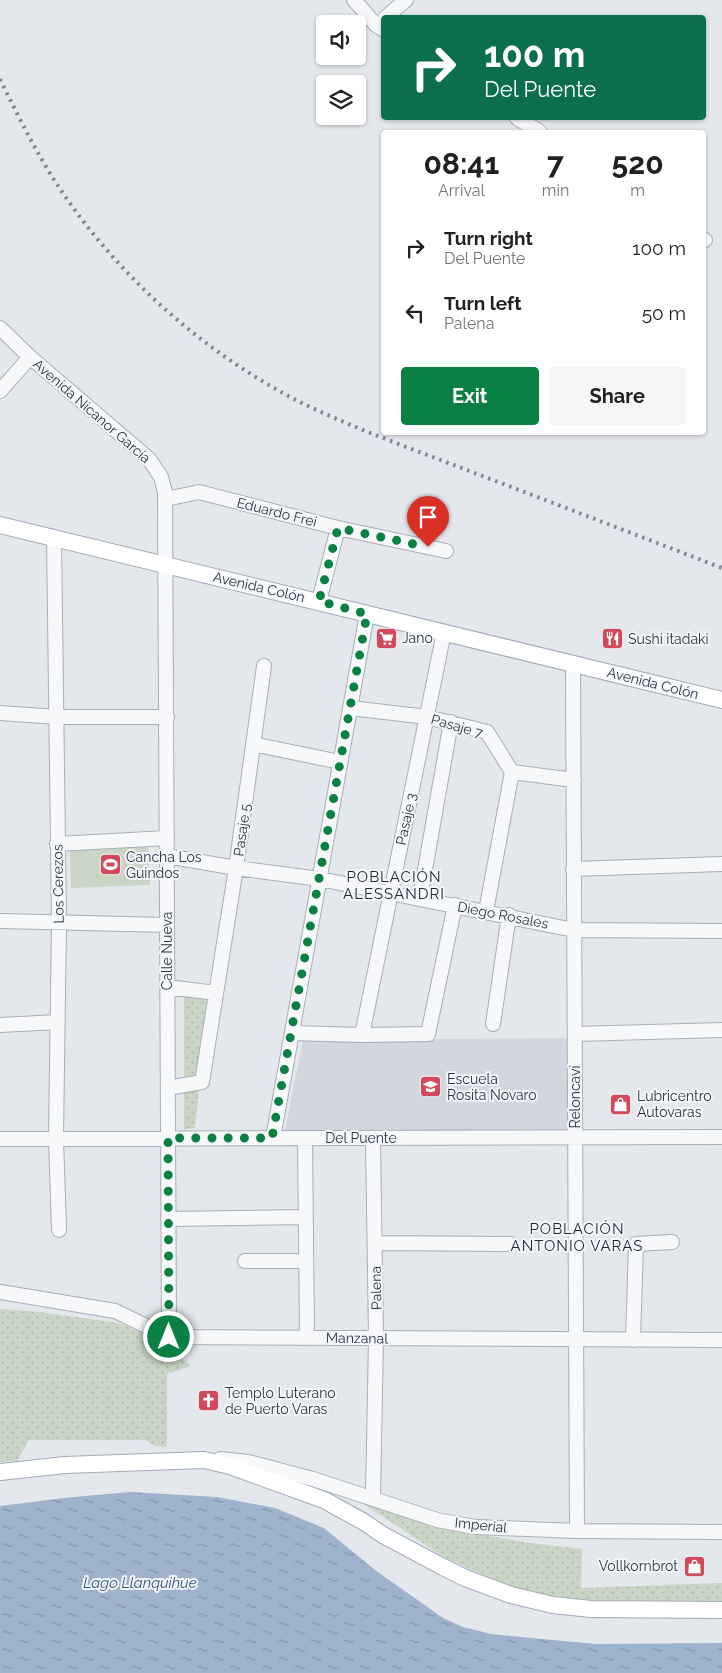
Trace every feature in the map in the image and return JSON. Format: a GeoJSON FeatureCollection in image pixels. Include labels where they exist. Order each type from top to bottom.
{"type":"FeatureCollection","features":[{"type":"Feature","properties":{"kind":"main road","name":"Avenida Colón"},"geometry":{"type":"LineString","coordinates":[[0,525],[722,700]]}},
{"type":"Feature","properties":{"kind":"main road"},"geometry":{"type":"LineString","coordinates":[[0,1472],[65,1465],[176,1462],[201,1462],[230,1466],[324,1500],[344,1510],[382,1535],[465,1578],[510,1596],[553,1605],[591,1609],[722,1610]]}},
{"type":"Feature","properties":{"kind":"main road"},"geometry":{"type":"LineString","coordinates":[[201,1462],[282,1484]]}},
{"type":"Feature","properties":{"kind":"street"},"geometry":{"type":"LineString","coordinates":[[354,0],[381,22]]}},
{"type":"Feature","properties":{"kind":"street"},"geometry":{"type":"LineString","coordinates":[[390,15],[406,0]]}},
{"type":"Feature","properties":{"kind":"street"},"geometry":{"type":"LineString","coordinates":[[520,120],[537,130]]}},
{"type":"Feature","properties":{"kind":"street","name":"Avenida Nicanor García"},"geometry":{"type":"LineString","coordinates":[[0,328],[30,357],[149,459],[161,477],[166,499],[166,565]]}},
{"type":"Feature","properties":{"kind":"street"},"geometry":{"type":"LineString","coordinates":[[0,391],[30,357]]}},
{"type":"Feature","properties":{"kind":"street","name":"Eduardo Frei"},"geometry":{"type":"LineString","coordinates":[[166,499],[199,492],[338,528],[446,551]]}},
{"type":"Feature","properties":{"kind":"street"},"geometry":{"type":"LineString","coordinates":[[319,601],[338,528]]}},
{"type":"Feature","properties":{"kind":"street","name":"Los Cerezos"},"geometry":{"type":"LineString","coordinates":[[54,538],[59,922],[56,1138],[59,1230]]}},
{"type":"Feature","properties":{"kind":"street","name":"Calle Nueva"},"geometry":{"type":"LineString","coordinates":[[166,565],[169,1337]]}},
{"type":"Feature","properties":{"kind":"street"},"geometry":{"type":"LineString","coordinates":[[272,1138],[367,614]]}},
{"type":"Feature","properties":{"kind":"street","name":"Pasaje 3"},"geometry":{"type":"LineString","coordinates":[[362,1035],[444,632]]}},
{"type":"Feature","properties":{"kind":"street","name":"Reloncaví"},"geometry":{"type":"LineString","coordinates":[[573,664],[577,1531]]}},
{"type":"Feature","properties":{"kind":"street","name":"Pasaje 5"},"geometry":{"type":"LineString","coordinates":[[168,1088],[202,1082],[236,868],[264,666]]}},
{"type":"Feature","properties":{"kind":"street","name":"Pasaje 7"},"geometry":{"type":"LineString","coordinates":[[350,708],[427,717],[487,732],[512,772]]}},
{"type":"Feature","properties":{"kind":"street"},"geometry":{"type":"LineString","coordinates":[[0,713],[56,717],[166,717]]}},
{"type":"Feature","properties":{"kind":"street"},"geometry":{"type":"LineString","coordinates":[[420,898],[451,722]]}},
{"type":"Feature","properties":{"kind":"street"},"geometry":{"type":"LineString","coordinates":[[254,744],[340,762]]}},
{"type":"Feature","properties":{"kind":"street"},"geometry":{"type":"LineString","coordinates":[[486,911],[512,772],[574,780]]}},
{"type":"Feature","properties":{"kind":"street"},"geometry":{"type":"LineString","coordinates":[[57,844],[167,838]]}},
{"type":"Feature","properties":{"kind":"street","name":"Diego Rosales"},"geometry":{"type":"LineString","coordinates":[[167,856],[236,868],[320,879],[508,915],[574,930],[722,930]]}},
{"type":"Feature","properties":{"kind":"street"},"geometry":{"type":"LineString","coordinates":[[573,869],[722,864]]}},
{"type":"Feature","properties":{"kind":"street"},"geometry":{"type":"LineString","coordinates":[[292,1033],[428,1034],[455,905]]}},
{"type":"Feature","properties":{"kind":"street"},"geometry":{"type":"LineString","coordinates":[[492,1024],[508,915]]}},
{"type":"Feature","properties":{"kind":"street"},"geometry":{"type":"LineString","coordinates":[[0,921],[167,925]]}},
{"type":"Feature","properties":{"kind":"street"},"geometry":{"type":"LineString","coordinates":[[168,986],[216,993]]}},
{"type":"Feature","properties":{"kind":"street"},"geometry":{"type":"LineString","coordinates":[[0,1025],[58,1022]]}},
{"type":"Feature","properties":{"kind":"street"},"geometry":{"type":"LineString","coordinates":[[575,1034],[722,1030]]}},
{"type":"Feature","properties":{"kind":"street","name":"Del Puente"},"geometry":{"type":"LineString","coordinates":[[0,1139],[722,1137]]}},
{"type":"Feature","properties":{"kind":"street"},"geometry":{"type":"LineString","coordinates":[[305,1138],[307,1337]]}},
{"type":"Feature","properties":{"kind":"street","name":"Palena"},"geometry":{"type":"LineString","coordinates":[[373,1138],[376,1338],[373,1498]]}},
{"type":"Feature","properties":{"kind":"street"},"geometry":{"type":"LineString","coordinates":[[168,1218],[306,1217]]}},
{"type":"Feature","properties":{"kind":"street"},"geometry":{"type":"LineString","coordinates":[[633,1340],[636,1244],[672,1242]]}},
{"type":"Feature","properties":{"kind":"street"},"geometry":{"type":"LineString","coordinates":[[375,1243],[510,1244]]}},
{"type":"Feature","properties":{"kind":"street"},"geometry":{"type":"LineString","coordinates":[[245,1261],[306,1261]]}},
{"type":"Feature","properties":{"kind":"street","name":"Manzanal"},"geometry":{"type":"LineString","coordinates":[[0,1292],[115,1310],[169,1337],[722,1340]]}},
{"type":"Feature","properties":{"kind":"street","name":"Imperial"},"geometry":{"type":"LineString","coordinates":[[201,1462],[230,1459],[248,1462],[313,1479],[418,1514],[456,1524],[493,1528],[577,1531],[722,1532]]}},
{"type":"Feature","properties":{"kind":"street","name":"Imperial"},"geometry":{"type":"LineString","coordinates":[[230,1466],[248,1462]]}},
{"type":"Feature","properties":{"kind":"shaded area","name":"Escuela Rosita Novaro"},"geometry":{"type":"Polygon","coordinates":[[[568,1038],[570,1136],[284,1135],[303,1040],[568,1038]]]}},
{"type":"Feature","properties":{"kind":"green space","name":"Cancha Los Guindos"},"geometry":{"type":"Polygon","coordinates":[[[148,843],[150,885],[71,888],[70,846],[148,843]]]}},
{"type":"Feature","properties":{"kind":"green space"},"geometry":{"type":"Polygon","coordinates":[[[184,995],[211,1000],[195,1128],[184,1129],[184,995]]]}},
{"type":"Feature","properties":{"kind":"green space"},"geometry":{"type":"Polygon","coordinates":[[[0,1309],[39,1312],[119,1323],[166,1344],[191,1366],[167,1374],[167,1447],[154,1446],[146,1440],[29,1440],[17,1461],[0,1462],[0,1309]]]}},
{"type":"Feature","properties":{"kind":"green space"},"geometry":{"type":"Polygon","coordinates":[[[364,1504],[472,1533],[530,1543],[582,1549],[581,1588],[722,1583],[722,1605],[593,1605],[544,1598],[498,1582],[445,1558],[364,1504]]]}},
{"type":"Feature","properties":{"kind":"water","name":"Lago Llanquihue"},"geometry":{"type":"Polygon","coordinates":[[[131,1492],[217,1497],[275,1508],[324,1528],[375,1570],[443,1618],[463,1627],[491,1634],[595,1644],[722,1643],[722,1673],[0,1673],[0,1506],[131,1492]]]}},
{"type":"Feature","properties":{"kind":"railway"},"geometry":{"type":"LineString","coordinates":[[0,79],[24,128],[51,175],[101,243],[160,305],[227,358],[263,382],[300,402],[342,421],[722,568]]}},
{"type":"Feature","properties":{"kind":"place","name":"Jano"},"geometry":{"type":"Point","coordinates":[386,638]}},
{"type":"Feature","properties":{"kind":"place","name":"Sushi itadaki"},"geometry":{"type":"Point","coordinates":[612,639]}},
{"type":"Feature","properties":{"kind":"place","name":"Cancha Los Guindos"},"geometry":{"type":"Point","coordinates":[110,865]}},
{"type":"Feature","properties":{"kind":"place","name":"Escuela Rosita Novaro"},"geometry":{"type":"Point","coordinates":[431,1087]}},
{"type":"Feature","properties":{"kind":"place","name":"Lubricentro Autovaras"},"geometry":{"type":"Point","coordinates":[621,1104]}},
{"type":"Feature","properties":{"kind":"place","name":"Templo Luterano de Puerto Varas"},"geometry":{"type":"Point","coordinates":[209,1401]}},
{"type":"Feature","properties":{"kind":"place","name":"Vollkornbrot"},"geometry":{"type":"Point","coordinates":[694,1566]}},
{"type":"Feature","properties":{"kind":"district","name":"POBLACIÓN ALESSANDRI"},"geometry":{"type":"Point","coordinates":[394,886]}},
{"type":"Feature","properties":{"kind":"district","name":"POBLACIÓN ANTONIO VARAS"},"geometry":{"type":"Point","coordinates":[577,1238]}},
{"type":"Feature","properties":{"kind":"route"},"geometry":{"type":"LineString","coordinates":[[169,1337],[168,1138],[272,1138],[367,614],[319,601],[338,528],[428,547]]}}]}
